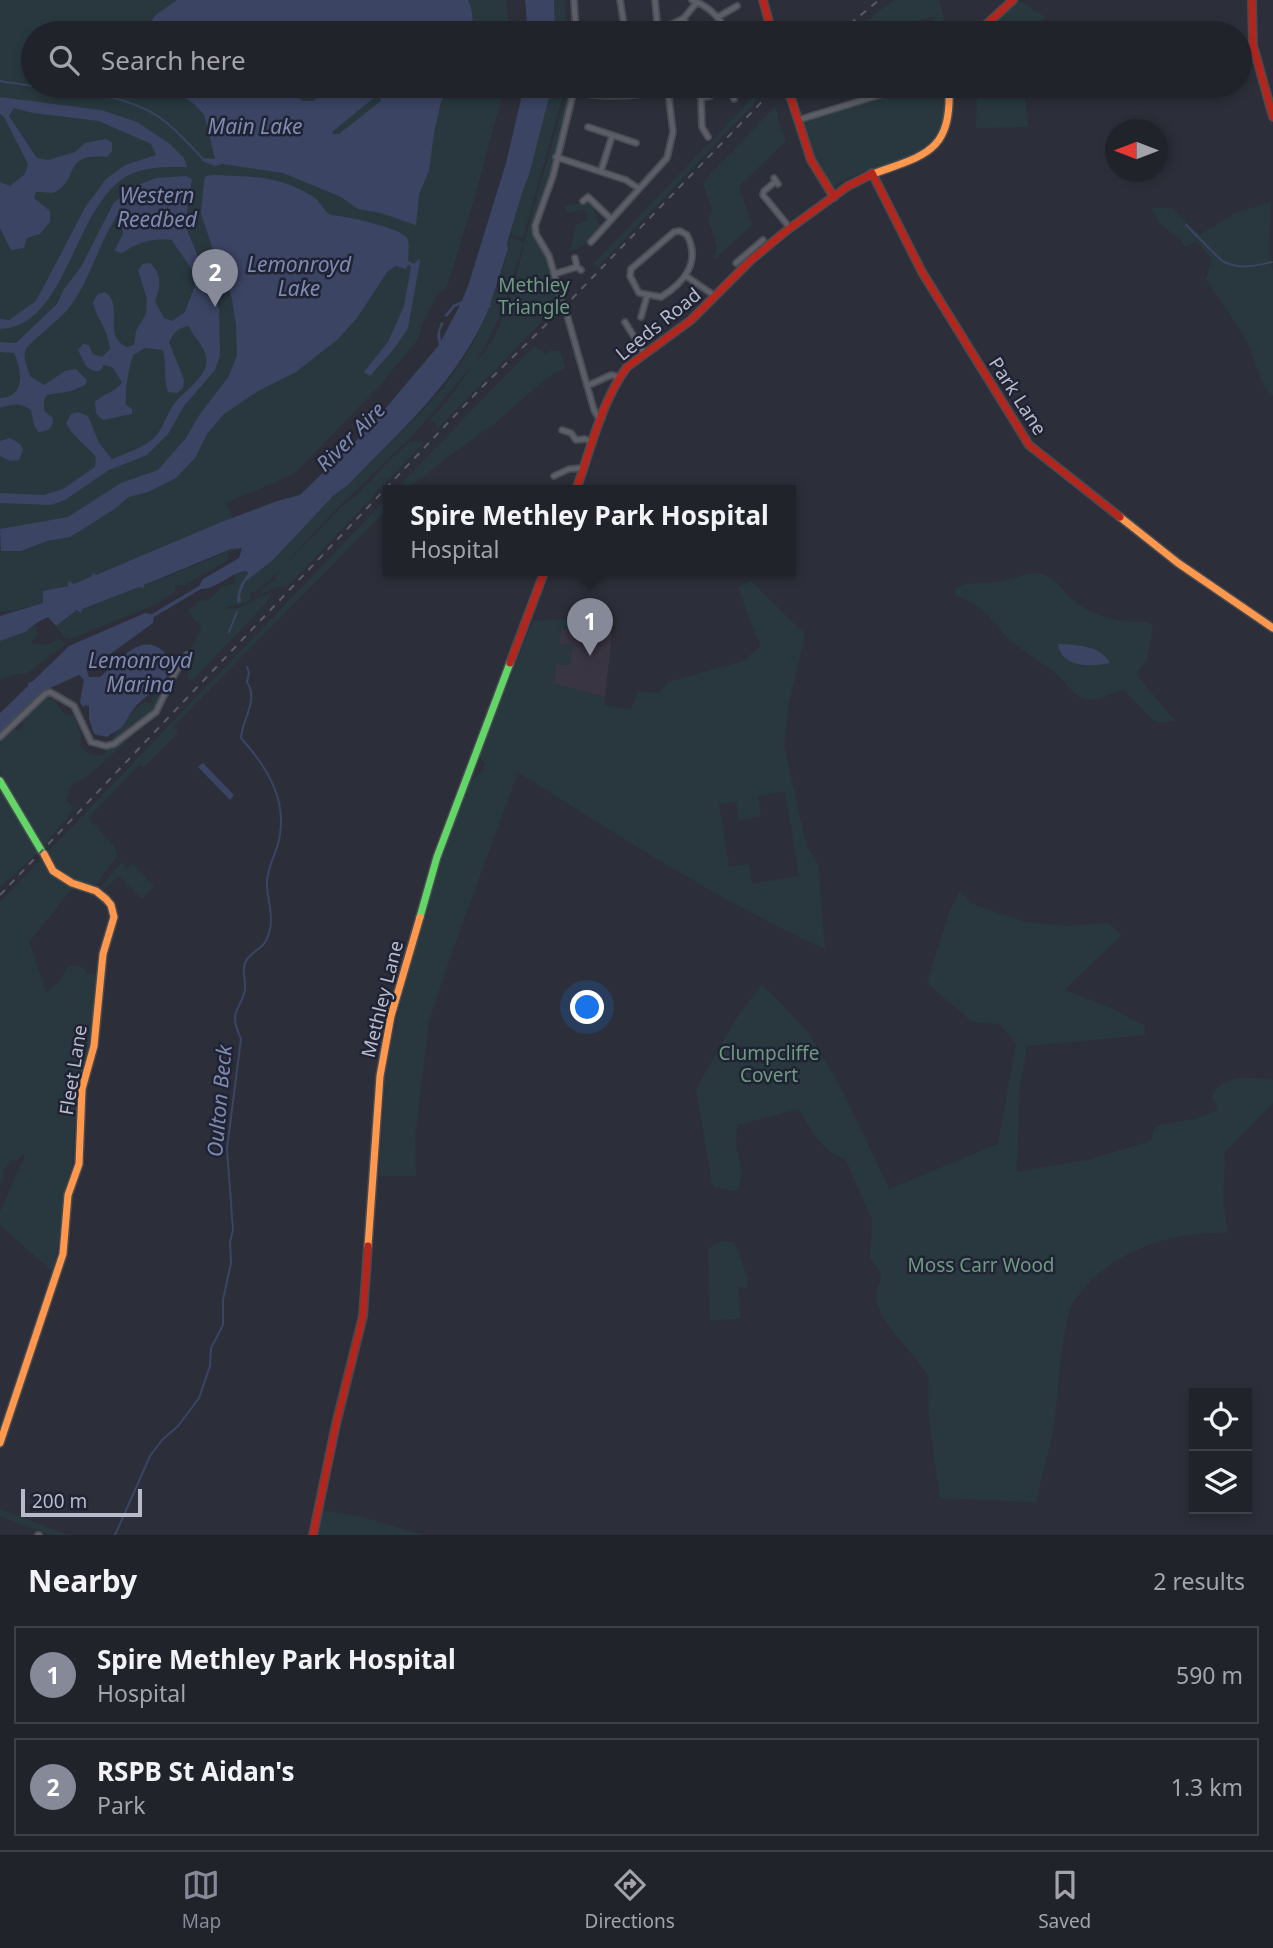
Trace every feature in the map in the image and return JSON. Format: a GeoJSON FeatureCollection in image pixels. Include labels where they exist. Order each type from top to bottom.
{"type":"FeatureCollection","features":[{"type":"Feature","properties":{"kind":"main road"},"geometry":{"type":"LineString","coordinates":[[763,0],[769,21]]}},
{"type":"Feature","properties":{"kind":"main road"},"geometry":{"type":"LineString","coordinates":[[993,21],[1013,0]]}},
{"type":"Feature","properties":{"kind":"main road"},"geometry":{"type":"LineString","coordinates":[[1250,21],[1252,0]]}},
{"type":"Feature","properties":{"kind":"main road"},"geometry":{"type":"LineString","coordinates":[[1252,49],[1273,117]]}},
{"type":"Feature","properties":{"kind":"main road"},"geometry":{"type":"LineString","coordinates":[[791,98],[811,160],[834,197]]}},
{"type":"Feature","properties":{"kind":"main road","name":"Leeds Road"},"geometry":{"type":"LineString","coordinates":[[584,469],[619,377],[625,368],[681,329],[753,253],[848,186],[872,173],[922,155],[937,144],[947,121],[948,98]]}},
{"type":"Feature","properties":{"kind":"main road","name":"Park Lane"},"geometry":{"type":"LineString","coordinates":[[872,173],[922,272],[1029,445],[1178,563],[1273,628]]}},
{"type":"Feature","properties":{"kind":"main road"},"geometry":{"type":"LineString","coordinates":[[578,485],[584,469]]}},
{"type":"Feature","properties":{"kind":"main road","name":"Methley Lane"},"geometry":{"type":"LineString","coordinates":[[313,1535],[363,1316],[380,1076],[388,1026],[437,857],[543,576]]}},
{"type":"Feature","properties":{"kind":"main road","name":"Fleet Lane"},"geometry":{"type":"LineString","coordinates":[[0,780],[53,871],[72,883],[96,891],[111,905],[114,917],[103,954],[94,1046],[82,1089],[79,1164],[68,1195],[61,1264],[0,1443]]}},
{"type":"Feature","properties":{"kind":"street"},"geometry":{"type":"LineString","coordinates":[[574,0],[575,21]]}},
{"type":"Feature","properties":{"kind":"street"},"geometry":{"type":"LineString","coordinates":[[620,0],[623,21]]}},
{"type":"Feature","properties":{"kind":"street"},"geometry":{"type":"LineString","coordinates":[[655,0],[657,21]]}},
{"type":"Feature","properties":{"kind":"street"},"geometry":{"type":"LineString","coordinates":[[678,21],[684,18],[695,1],[720,21]]}},
{"type":"Feature","properties":{"kind":"street"},"geometry":{"type":"LineString","coordinates":[[718,17],[737,6]]}},
{"type":"Feature","properties":{"kind":"street"},"geometry":{"type":"LineString","coordinates":[[561,298],[549,256],[535,230],[553,176],[572,98]]}},
{"type":"Feature","properties":{"kind":"street"},"geometry":{"type":"LineString","coordinates":[[591,242],[667,158],[673,132],[667,98]]}},
{"type":"Feature","properties":{"kind":"street"},"geometry":{"type":"LineString","coordinates":[[701,98],[699,128],[708,137]]}},
{"type":"Feature","properties":{"kind":"street"},"geometry":{"type":"LineString","coordinates":[[798,120],[869,98]]}},
{"type":"Feature","properties":{"kind":"street"},"geometry":{"type":"LineString","coordinates":[[588,127],[636,143]]}},
{"type":"Feature","properties":{"kind":"street"},"geometry":{"type":"LineString","coordinates":[[601,172],[612,135]]}},
{"type":"Feature","properties":{"kind":"street"},"geometry":{"type":"LineString","coordinates":[[556,157],[626,180],[638,188]]}},
{"type":"Feature","properties":{"kind":"street"},"geometry":{"type":"LineString","coordinates":[[776,181],[764,191],[764,195],[790,228]]}},
{"type":"Feature","properties":{"kind":"street"},"geometry":{"type":"LineString","coordinates":[[583,201],[588,197],[611,218]]}},
{"type":"Feature","properties":{"kind":"street"},"geometry":{"type":"LineString","coordinates":[[680,231],[687,235],[692,251],[686,276],[661,297],[639,293],[630,276],[631,268],[674,232],[680,231]]}},
{"type":"Feature","properties":{"kind":"street","name":"Leeds Road"},"geometry":{"type":"LineString","coordinates":[[736,263],[753,253],[763,240]]}},
{"type":"Feature","properties":{"kind":"street"},"geometry":{"type":"LineString","coordinates":[[554,274],[579,268],[575,258]]}},
{"type":"Feature","properties":{"kind":"street"},"geometry":{"type":"LineString","coordinates":[[686,276],[715,296]]}},
{"type":"Feature","properties":{"kind":"street"},"geometry":{"type":"LineString","coordinates":[[641,317],[648,296]]}},
{"type":"Feature","properties":{"kind":"street"},"geometry":{"type":"LineString","coordinates":[[567,315],[594,411],[602,419]]}},
{"type":"Feature","properties":{"kind":"street"},"geometry":{"type":"LineString","coordinates":[[625,322],[645,354]]}},
{"type":"Feature","properties":{"kind":"street"},"geometry":{"type":"LineString","coordinates":[[587,386],[611,375],[619,377]]}},
{"type":"Feature","properties":{"kind":"street"},"geometry":{"type":"LineString","coordinates":[[562,430],[570,433],[576,440],[594,442]]}},
{"type":"Feature","properties":{"kind":"street"},"geometry":{"type":"LineString","coordinates":[[554,476],[569,469],[584,469]]}},
{"type":"Feature","properties":{"kind":"street"},"geometry":{"type":"LineString","coordinates":[[0,737],[50,692],[74,706],[91,742],[106,746],[114,744],[156,712],[187,655]]}},
{"type":"Feature","properties":{"kind":"shaded area"},"geometry":{"type":"Polygon","coordinates":[[[587,618],[608,623],[612,634],[605,697],[554,684],[556,664],[570,665],[572,646],[559,644],[561,629],[586,628],[587,618]]]}},
{"type":"Feature","properties":{"kind":"green space"},"geometry":{"type":"Polygon","coordinates":[[[0,0],[506,0],[509,21],[21,21],[21,98],[502,98],[447,286],[437,295],[424,319],[418,339],[381,384],[294,474],[226,503],[233,519],[61,587],[43,603],[12,611],[0,611],[0,0]]]}},
{"type":"Feature","properties":{"kind":"green space"},"geometry":{"type":"Polygon","coordinates":[[[554,0],[565,0],[566,21],[555,21],[554,0]]]}},
{"type":"Feature","properties":{"kind":"green space"},"geometry":{"type":"Polygon","coordinates":[[[894,0],[939,0],[943,13],[943,21],[933,21],[932,17],[917,21],[867,21],[894,0]]]}},
{"type":"Feature","properties":{"kind":"green space"},"geometry":{"type":"Polygon","coordinates":[[[1018,0],[1045,17],[1043,21],[997,21],[1018,0]]]}},
{"type":"Feature","properties":{"kind":"green space"},"geometry":{"type":"Polygon","coordinates":[[[549,98],[562,98],[523,238],[512,235],[511,232],[549,98]]]}},
{"type":"Feature","properties":{"kind":"green space","name":"Methley Triangle"},"geometry":{"type":"Polygon","coordinates":[[[566,98],[568,98],[551,175],[532,231],[546,253],[559,304],[437,429],[435,423],[430,420],[475,362],[413,435],[333,512],[284,566],[256,592],[251,592],[251,599],[226,607],[235,609],[272,592],[267,602],[193,680],[187,679],[189,666],[194,660],[188,656],[202,626],[195,621],[189,610],[196,602],[209,600],[221,587],[234,583],[235,574],[247,571],[237,596],[241,602],[240,595],[245,582],[273,560],[334,495],[348,485],[439,393],[469,351],[484,320],[507,255],[509,237],[524,242],[499,318],[477,361],[489,346],[513,288],[566,98]]]}},
{"type":"Feature","properties":{"kind":"green space"},"geometry":{"type":"Polygon","coordinates":[[[752,98],[760,98],[598,267],[593,264],[752,98]]]}},
{"type":"Feature","properties":{"kind":"green space"},"geometry":{"type":"Polygon","coordinates":[[[878,98],[945,98],[946,112],[940,131],[928,145],[834,186],[829,184],[815,161],[804,121],[878,98]]]}},
{"type":"Feature","properties":{"kind":"green space"},"geometry":{"type":"Polygon","coordinates":[[[977,98],[1025,98],[1028,127],[976,128],[977,98]]]}},
{"type":"Feature","properties":{"kind":"green space"},"geometry":{"type":"Polygon","coordinates":[[[775,107],[786,141],[739,186],[752,225],[716,258],[713,256],[717,246],[708,218],[712,211],[703,182],[775,107]]]}},
{"type":"Feature","properties":{"kind":"green space"},"geometry":{"type":"Polygon","coordinates":[[[590,202],[600,226],[584,245],[570,251],[576,225],[588,220],[584,209],[569,213],[563,206],[590,202]]]}},
{"type":"Feature","properties":{"kind":"green space"},"geometry":{"type":"Polygon","coordinates":[[[1271,202],[1269,251],[1273,271],[1273,396],[1264,387],[1247,340],[1206,279],[1212,259],[1196,241],[1185,247],[1179,238],[1160,224],[1151,208],[1172,208],[1200,235],[1235,213],[1271,202]]]}},
{"type":"Feature","properties":{"kind":"green space"},"geometry":{"type":"Polygon","coordinates":[[[534,346],[547,354],[549,351],[560,351],[565,368],[549,376],[495,423],[413,485],[400,485],[534,346]]]}},
{"type":"Feature","properties":{"kind":"green space"},"geometry":{"type":"Polygon","coordinates":[[[411,441],[424,442],[292,582],[285,587],[279,586],[258,595],[270,582],[276,580],[275,576],[411,441]]]}},
{"type":"Feature","properties":{"kind":"green space"},"geometry":{"type":"Polygon","coordinates":[[[383,502],[383,513],[173,727],[178,733],[144,767],[139,765],[88,818],[115,847],[117,856],[94,887],[74,886],[29,942],[46,992],[58,983],[69,965],[82,967],[88,974],[98,975],[92,1045],[77,1093],[72,1166],[63,1194],[62,1222],[53,1272],[0,1225],[0,1212],[25,1155],[12,1160],[2,1171],[4,1175],[0,1186],[0,902],[383,502]]]}},
{"type":"Feature","properties":{"kind":"green space"},"geometry":{"type":"Polygon","coordinates":[[[238,547],[240,549],[228,553],[228,560],[185,585],[175,585],[175,592],[152,606],[71,639],[64,637],[56,626],[78,610],[238,547]]]}},
{"type":"Feature","properties":{"kind":"green space"},"geometry":{"type":"Polygon","coordinates":[[[1036,573],[1050,578],[1086,610],[1121,621],[1148,622],[1153,627],[1147,660],[1136,674],[1175,721],[1155,722],[1123,689],[1095,699],[1077,696],[1058,675],[1006,636],[983,610],[956,596],[955,589],[967,584],[992,583],[1036,573]]]}},
{"type":"Feature","properties":{"kind":"green space"},"geometry":{"type":"Polygon","coordinates":[[[751,581],[805,634],[788,708],[784,745],[807,848],[818,864],[825,949],[707,888],[518,772],[429,1021],[415,1137],[416,1176],[379,1176],[386,1067],[403,993],[446,840],[468,784],[483,770],[485,764],[479,756],[533,621],[587,618],[586,628],[561,629],[559,644],[572,645],[570,665],[556,664],[554,684],[605,697],[604,705],[631,710],[638,692],[660,693],[668,682],[744,661],[760,646],[738,587],[751,581]],[[785,791],[758,796],[761,816],[739,820],[736,801],[719,804],[729,867],[749,864],[752,884],[799,876],[785,791]]]}},
{"type":"Feature","properties":{"kind":"green space"},"geometry":{"type":"Polygon","coordinates":[[[37,626],[37,636],[30,643],[47,645],[60,639],[66,644],[26,674],[15,674],[0,680],[0,641],[37,626]]]}},
{"type":"Feature","properties":{"kind":"green space"},"geometry":{"type":"Polygon","coordinates":[[[173,669],[157,707],[122,737],[125,743],[91,773],[71,785],[66,800],[74,808],[42,849],[0,887],[0,740],[13,726],[18,731],[25,724],[21,719],[50,696],[65,714],[74,716],[82,749],[91,754],[104,755],[116,733],[133,712],[145,702],[153,704],[152,698],[173,669]]]}},
{"type":"Feature","properties":{"kind":"green space"},"geometry":{"type":"Polygon","coordinates":[[[122,862],[127,869],[133,864],[154,886],[144,897],[141,898],[119,876],[102,891],[99,889],[122,862]]]}},
{"type":"Feature","properties":{"kind":"green space","name":"Moss Carr Wood"},"geometry":{"type":"Polygon","coordinates":[[[960,891],[972,904],[1025,922],[1065,926],[1108,923],[1122,935],[1064,990],[1109,1007],[1145,1026],[1145,1035],[1027,1046],[1019,1091],[1017,1172],[1087,1160],[1151,1141],[1154,1129],[1159,1125],[1195,1119],[1218,1110],[1212,1098],[1222,1084],[1238,1078],[1273,1080],[1273,1103],[1225,1152],[1223,1203],[1228,1233],[1170,1238],[1133,1251],[1100,1272],[1072,1304],[1064,1335],[1052,1434],[1036,1502],[939,1498],[929,1412],[929,1376],[882,1317],[876,1293],[881,1279],[880,1271],[870,1257],[872,1220],[846,1160],[822,1144],[798,1109],[738,1125],[736,1142],[741,1170],[739,1186],[736,1191],[714,1187],[696,1089],[738,1016],[762,984],[808,1032],[842,1090],[889,1189],[998,1144],[1016,1044],[999,1024],[971,1021],[927,983],[950,910],[960,891]]]}},
{"type":"Feature","properties":{"kind":"green space"},"geometry":{"type":"Polygon","coordinates":[[[722,1241],[734,1242],[748,1279],[747,1288],[738,1287],[740,1319],[710,1320],[708,1249],[722,1241]]]}},
{"type":"Feature","properties":{"kind":"green space"},"geometry":{"type":"Polygon","coordinates":[[[0,1509],[68,1535],[50,1535],[0,1516],[0,1509]]]}},
{"type":"Feature","properties":{"kind":"green space"},"geometry":{"type":"Polygon","coordinates":[[[322,1510],[362,1517],[424,1535],[317,1535],[322,1510]]]}},
{"type":"Feature","properties":{"kind":"water"},"geometry":{"type":"Polygon","coordinates":[[[177,0],[468,0],[472,21],[151,21],[177,0]]]}},
{"type":"Feature","properties":{"kind":"water"},"geometry":{"type":"Polygon","coordinates":[[[525,0],[554,0],[555,21],[527,21],[525,0]]]}},
{"type":"Feature","properties":{"kind":"water"},"geometry":{"type":"Polygon","coordinates":[[[0,97],[101,110],[137,122],[170,144],[184,158],[187,167],[143,170],[129,175],[110,190],[95,211],[56,287],[41,308],[23,323],[0,329],[0,319],[9,320],[36,301],[86,206],[106,179],[125,165],[156,155],[151,144],[99,121],[14,108],[9,116],[37,158],[48,160],[75,152],[85,143],[106,139],[112,143],[112,151],[107,157],[93,157],[77,162],[64,185],[57,191],[36,192],[34,198],[50,211],[50,222],[40,234],[27,238],[24,248],[11,250],[0,228],[0,182],[10,186],[25,174],[28,164],[0,114],[0,97]]]}},
{"type":"Feature","properties":{"kind":"water","name":"Main Lake"},"geometry":{"type":"Polygon","coordinates":[[[186,98],[299,98],[303,101],[313,101],[317,98],[374,98],[332,132],[339,134],[381,101],[380,98],[443,98],[434,133],[429,171],[419,194],[416,225],[381,213],[358,209],[341,197],[283,173],[222,164],[215,166],[202,161],[202,158],[215,159],[204,114],[186,98]]]}},
{"type":"Feature","properties":{"kind":"water","name":"Lemonroyd Marina"},"geometry":{"type":"Polygon","coordinates":[[[521,98],[549,98],[490,305],[492,306],[462,358],[427,403],[273,560],[245,582],[240,595],[241,602],[237,603],[238,595],[247,571],[201,589],[154,617],[153,623],[87,671],[89,677],[100,677],[129,652],[146,645],[154,646],[166,655],[169,666],[167,677],[134,708],[121,728],[107,737],[94,734],[89,719],[89,706],[83,707],[80,702],[84,680],[79,675],[48,689],[0,732],[0,713],[69,646],[145,613],[152,614],[239,558],[242,548],[231,549],[144,585],[144,588],[139,587],[82,609],[81,613],[77,610],[56,626],[48,617],[25,632],[0,641],[0,616],[43,603],[43,591],[68,586],[68,581],[74,584],[92,576],[92,573],[96,575],[219,523],[300,495],[368,429],[439,345],[437,335],[441,322],[444,323],[440,331],[441,341],[460,305],[447,317],[444,316],[453,305],[462,301],[469,283],[506,163],[521,98]]]}},
{"type":"Feature","properties":{"kind":"water","name":"Western Reedbed"},"geometry":{"type":"Polygon","coordinates":[[[186,176],[192,179],[186,217],[188,233],[219,310],[220,356],[215,370],[184,406],[168,434],[147,455],[109,470],[65,500],[51,505],[0,503],[0,493],[44,495],[63,489],[95,467],[96,457],[66,423],[71,414],[78,412],[88,416],[99,443],[112,459],[152,440],[172,407],[204,371],[206,359],[203,349],[189,326],[182,328],[169,342],[184,380],[183,388],[177,393],[168,392],[163,350],[145,348],[133,355],[128,373],[126,405],[132,409],[132,414],[103,420],[96,413],[95,402],[122,382],[112,367],[104,365],[100,371],[88,368],[78,350],[83,344],[89,345],[93,354],[102,357],[110,349],[93,302],[98,294],[105,292],[111,298],[115,336],[127,347],[134,345],[136,331],[146,314],[147,299],[138,270],[143,264],[150,263],[157,271],[159,285],[155,301],[164,318],[172,321],[185,312],[197,280],[172,240],[152,240],[122,253],[114,251],[123,234],[120,211],[77,297],[25,352],[30,376],[44,385],[65,371],[76,369],[87,380],[85,385],[71,391],[47,395],[44,411],[53,418],[53,422],[49,429],[44,431],[38,432],[31,410],[27,407],[16,404],[0,408],[0,398],[14,393],[18,388],[20,374],[14,353],[0,352],[0,342],[16,343],[57,304],[64,289],[81,267],[113,204],[132,187],[156,178],[186,176]]]}},
{"type":"Feature","properties":{"kind":"water","name":"Lemonroyd Lake"},"geometry":{"type":"Polygon","coordinates":[[[206,176],[264,178],[287,184],[315,198],[331,215],[372,223],[403,234],[408,240],[408,261],[414,264],[419,259],[420,261],[408,328],[370,376],[364,372],[388,342],[404,306],[411,266],[408,265],[406,269],[396,266],[387,272],[357,318],[338,339],[296,372],[258,391],[224,414],[207,434],[195,458],[176,478],[148,492],[129,497],[70,537],[47,541],[21,551],[1,551],[0,529],[68,517],[121,483],[158,470],[186,438],[200,414],[229,376],[237,355],[232,299],[201,213],[204,180],[206,176]]]}},
{"type":"Feature","properties":{"kind":"water"},"geometry":{"type":"Polygon","coordinates":[[[10,438],[20,444],[23,450],[19,460],[10,461],[0,456],[0,441],[10,438]]]}},
{"type":"Feature","properties":{"kind":"water"},"geometry":{"type":"Polygon","coordinates":[[[1058,644],[1094,649],[1110,663],[1086,665],[1071,662],[1060,652],[1058,644]]]}},
{"type":"Feature","properties":{"kind":"water"},"geometry":{"type":"Polygon","coordinates":[[[203,763],[234,795],[230,800],[198,767],[203,763]]]}},
{"type":"Feature","properties":{"kind":"waterway"},"geometry":{"type":"LineString","coordinates":[[0,81],[21,84]]}},
{"type":"Feature","properties":{"kind":"waterway"},"geometry":{"type":"LineString","coordinates":[[115,98],[146,109],[159,117],[182,136],[202,158]]}},
{"type":"Feature","properties":{"kind":"waterway"},"geometry":{"type":"LineString","coordinates":[[1186,225],[1222,261],[1241,266],[1272,262]]}},
{"type":"Feature","properties":{"kind":"waterway","name":"Oulton Beck"},"geometry":{"type":"LineString","coordinates":[[229,632],[237,612]]}},
{"type":"Feature","properties":{"kind":"waterway","name":"Oulton Beck"},"geometry":{"type":"LineString","coordinates":[[115,1535],[150,1456],[199,1398],[210,1366],[211,1348],[223,1325],[223,1300],[231,1263],[230,1242],[233,1230],[227,1149],[241,1039],[235,1015],[244,993],[246,962],[264,944],[270,929],[267,881],[281,825],[278,797],[273,784],[259,760],[241,738],[251,703],[247,667]]}},
{"type":"Feature","properties":{"kind":"railway"},"geometry":{"type":"LineString","coordinates":[[854,21],[879,0]]}},
{"type":"Feature","properties":{"kind":"railway"},"geometry":{"type":"LineString","coordinates":[[389,485],[765,98]]}},
{"type":"Feature","properties":{"kind":"railway"},"geometry":{"type":"LineString","coordinates":[[0,895],[383,491]]}},
{"type":"Feature","properties":{"kind":"traffic: fast"},"geometry":{"type":"LineString","coordinates":[[420,917],[437,857],[510,663]]}},
{"type":"Feature","properties":{"kind":"traffic: fast"},"geometry":{"type":"LineString","coordinates":[[0,781],[41,850]]}},
{"type":"Feature","properties":{"kind":"traffic: slow"},"geometry":{"type":"LineString","coordinates":[[870,175],[920,156],[931,148],[940,139],[946,126],[949,98]]}},
{"type":"Feature","properties":{"kind":"traffic: slow"},"geometry":{"type":"LineString","coordinates":[[1120,517],[1178,563],[1273,628]]}},
{"type":"Feature","properties":{"kind":"traffic: slow"},"geometry":{"type":"LineString","coordinates":[[0,1443],[63,1254],[68,1195],[79,1164],[82,1089],[94,1046],[103,954],[114,917],[111,905],[106,899],[96,891],[72,883],[53,871],[44,854]]}},
{"type":"Feature","properties":{"kind":"traffic: slow"},"geometry":{"type":"LineString","coordinates":[[368,1246],[380,1076],[391,1016],[420,917]]}},
{"type":"Feature","properties":{"kind":"traffic: jam"},"geometry":{"type":"LineString","coordinates":[[763,0],[769,21]]}},
{"type":"Feature","properties":{"kind":"traffic: jam"},"geometry":{"type":"LineString","coordinates":[[990,21],[1013,0]]}},
{"type":"Feature","properties":{"kind":"traffic: jam"},"geometry":{"type":"LineString","coordinates":[[1252,0],[1253,45],[1273,117]]}},
{"type":"Feature","properties":{"kind":"traffic: jam"},"geometry":{"type":"LineString","coordinates":[[791,98],[811,160],[834,197]]}},
{"type":"Feature","properties":{"kind":"traffic: jam"},"geometry":{"type":"LineString","coordinates":[[872,173],[922,272],[1029,445],[1120,517]]}},
{"type":"Feature","properties":{"kind":"traffic: jam"},"geometry":{"type":"LineString","coordinates":[[578,485],[603,410],[627,367],[691,320],[751,260],[786,231],[848,186],[870,175]]}},
{"type":"Feature","properties":{"kind":"traffic: jam"},"geometry":{"type":"LineString","coordinates":[[510,663],[543,576]]}},
{"type":"Feature","properties":{"kind":"traffic: jam"},"geometry":{"type":"LineString","coordinates":[[313,1535],[336,1424],[363,1316],[368,1246]]}},
{"type":"Feature","properties":{"kind":"place","name":"RSPB St Aidan's"},"geometry":{"type":"Point","coordinates":[215,307]}},
{"type":"Feature","properties":{"kind":"place","name":"Spire Methley Park Hospital"},"geometry":{"type":"Point","coordinates":[590,656]}},
{"type":"Feature","properties":{"kind":"water label","name":"River Aire"},"geometry":{"type":"Point","coordinates":[351,437]}},
{"type":"Feature","properties":{"kind":"park label","name":"Clumpcliffe Covert"},"geometry":{"type":"Point","coordinates":[769,1064]}}]}
